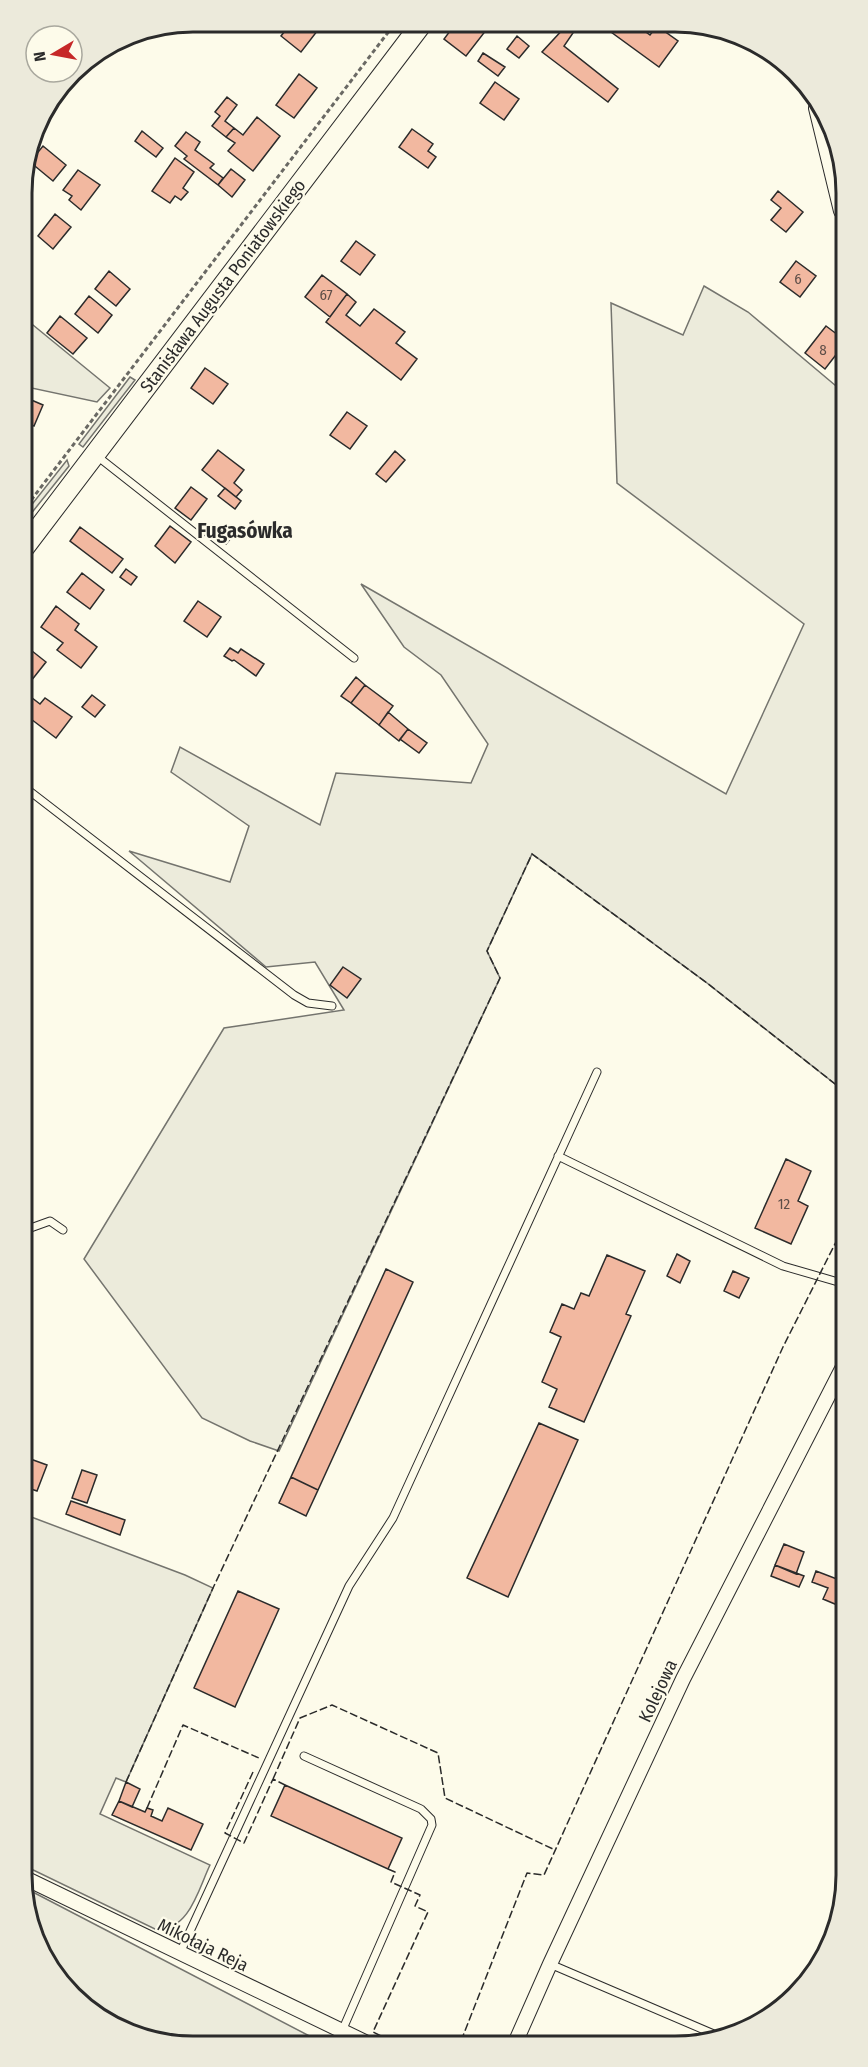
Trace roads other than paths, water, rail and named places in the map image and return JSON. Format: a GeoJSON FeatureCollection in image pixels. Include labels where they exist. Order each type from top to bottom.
{"type":"FeatureCollection","features":[{"type":"Feature","properties":{"kind":"main road","name":"Stanisława Augusta Poniatowskiego"},"geometry":{"type":"LineString","coordinates":[[32,536],[415,32]]}},
{"type":"Feature","properties":{"kind":"street"},"geometry":{"type":"LineString","coordinates":[[819,121],[836,186]]}},
{"type":"Feature","properties":{"kind":"street","name":"Kolejowa"},"geometry":{"type":"LineString","coordinates":[[518,2036],[682,1679],[836,1380]]}},
{"type":"Feature","properties":{"kind":"street","name":"Mikołaja Reja"},"geometry":{"type":"LineString","coordinates":[[32,1881],[352,2036]]}},
{"type":"Feature","properties":{"kind":"lane"},"geometry":{"type":"LineString","coordinates":[[95,454],[354,658]]}},
{"type":"Feature","properties":{"kind":"lane"},"geometry":{"type":"LineString","coordinates":[[32,793],[294,995],[308,1003],[332,1006]]}},
{"type":"Feature","properties":{"kind":"lane"},"geometry":{"type":"LineString","coordinates":[[180,1953],[349,1586],[393,1518],[597,1072]]}},
{"type":"Feature","properties":{"kind":"lane"},"geometry":{"type":"LineString","coordinates":[[558,1156],[783,1266],[836,1281]]}},
{"type":"Feature","properties":{"kind":"lane"},"geometry":{"type":"LineString","coordinates":[[31,1228],[50,1221],[63,1230]]}},
{"type":"Feature","properties":{"kind":"lane"},"geometry":{"type":"LineString","coordinates":[[304,1755],[421,1809],[431,1819],[432,1825],[342,2031]]}},
{"type":"Feature","properties":{"kind":"lane"},"geometry":{"type":"LineString","coordinates":[[550,1964],[708,2032]]}},
{"type":"Feature","properties":{"kind":"district","name":"Fugasówka"},"geometry":{"type":"Point","coordinates":[245,531]}}]}
